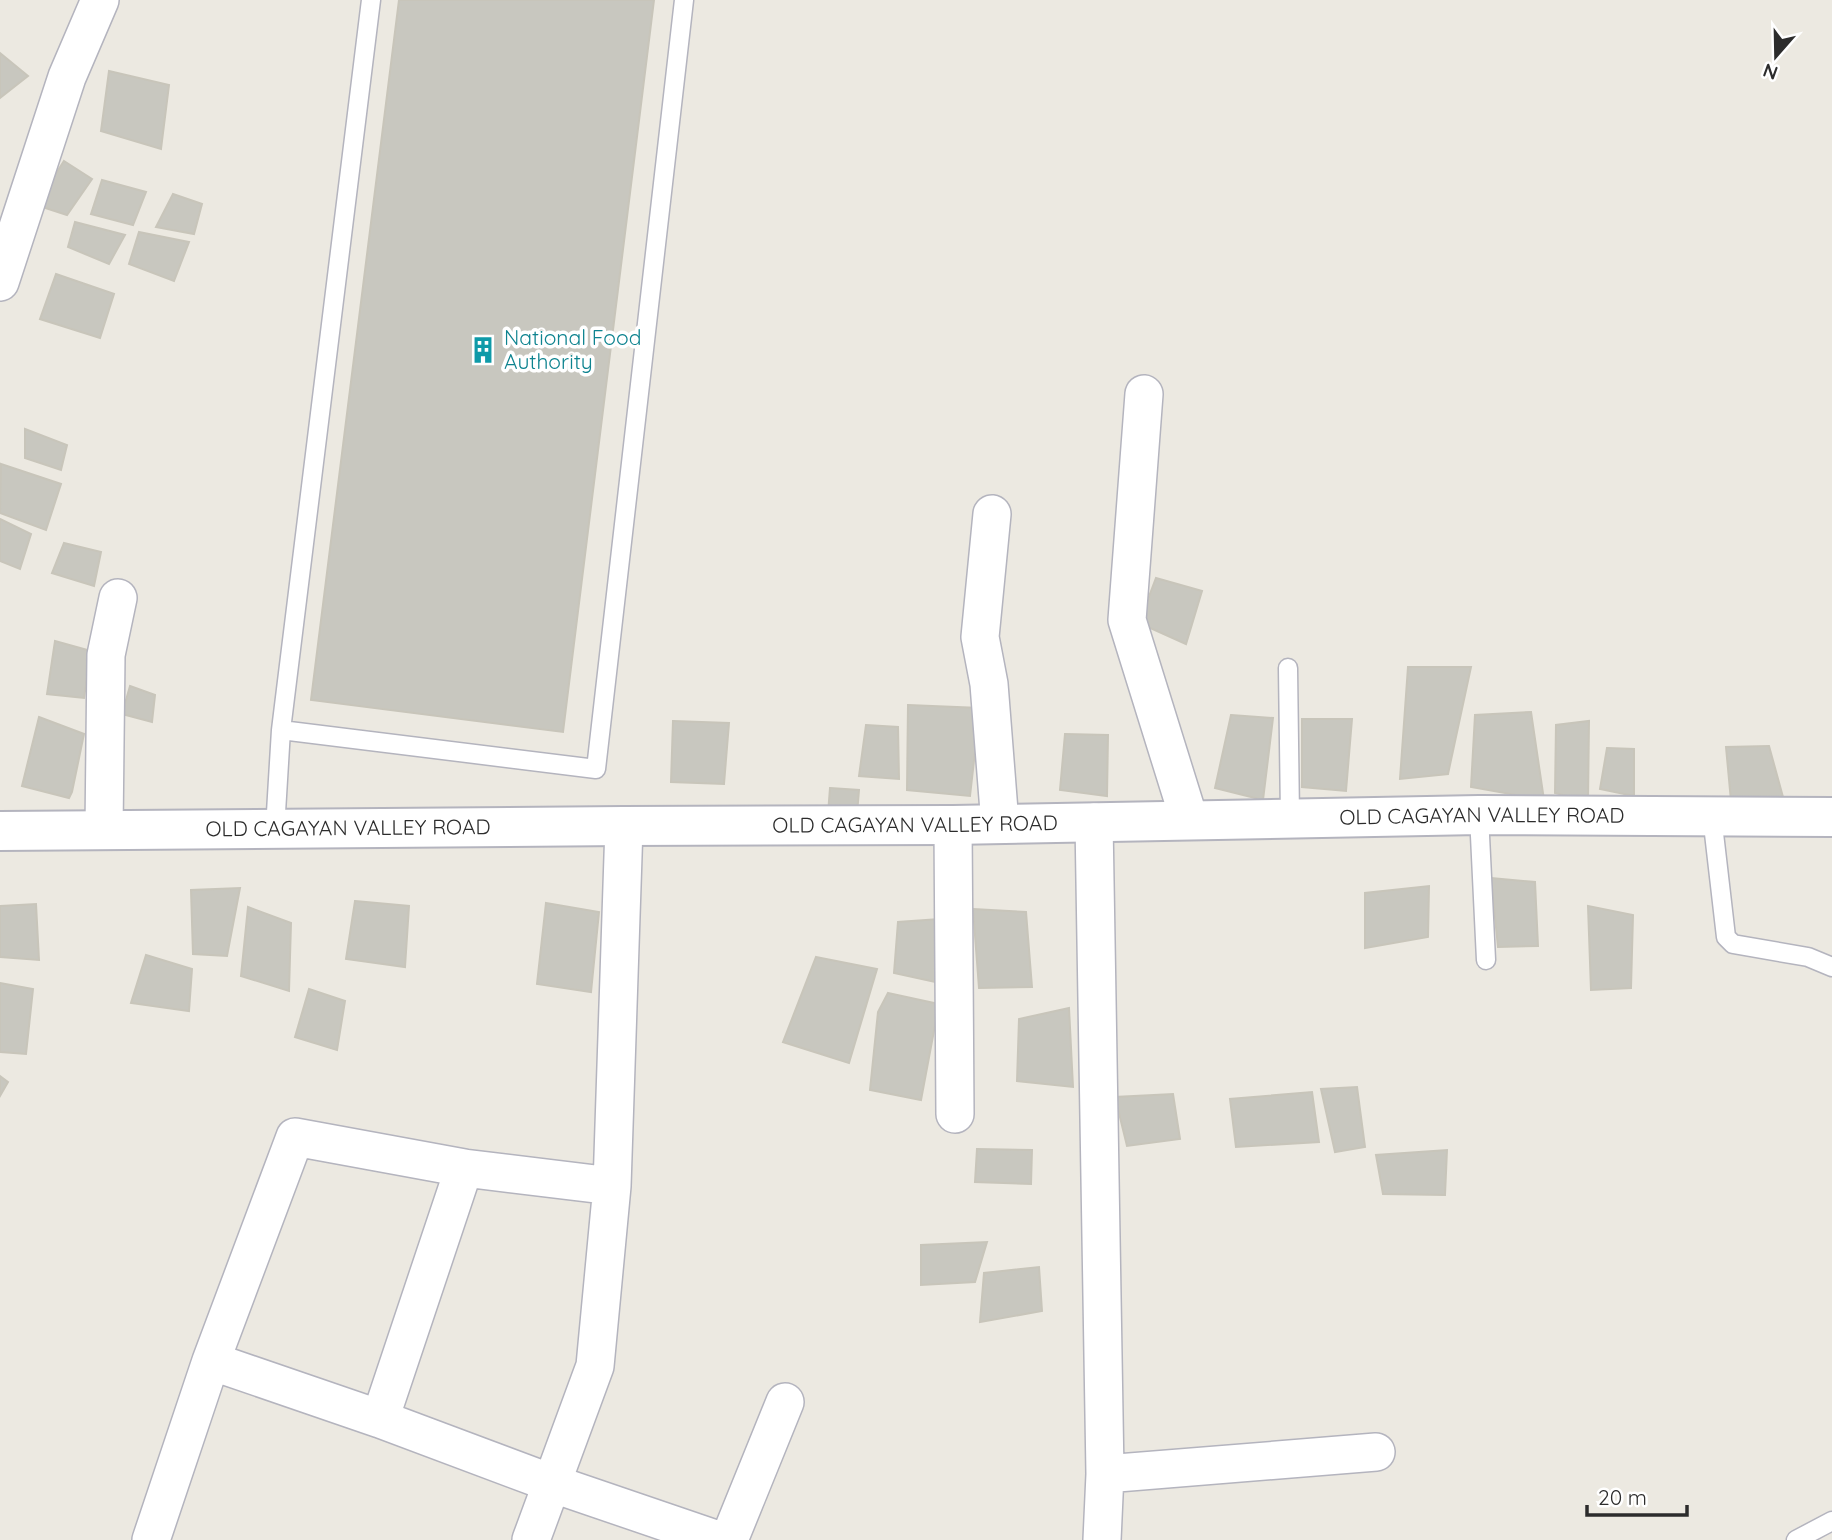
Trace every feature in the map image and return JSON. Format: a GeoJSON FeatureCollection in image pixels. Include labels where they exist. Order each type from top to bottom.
{"type":"FeatureCollection","features":[{"type":"Feature","properties":{"kind":"main road","name":"OLD CAGAYAN VALLEY ROAD"},"geometry":{"type":"LineString","coordinates":[[0,831],[953,825],[1479,815],[1832,817]]}},
{"type":"Feature","properties":{"kind":"street"},"geometry":{"type":"LineString","coordinates":[[0,282],[66,77],[100,0]]}},
{"type":"Feature","properties":{"kind":"street"},"geometry":{"type":"LineString","coordinates":[[1144,394],[1127,620],[1189,819]]}},
{"type":"Feature","properties":{"kind":"street"},"geometry":{"type":"LineString","coordinates":[[992,514],[980,637],[989,684],[1000,824]]}},
{"type":"Feature","properties":{"kind":"street"},"geometry":{"type":"LineString","coordinates":[[104,830],[106,655],[118,598]]}},
{"type":"Feature","properties":{"kind":"street"},"geometry":{"type":"LineString","coordinates":[[1094,822],[1105,1474],[1102,1540]]}},
{"type":"Feature","properties":{"kind":"street"},"geometry":{"type":"LineString","coordinates":[[531,1540],[595,1366],[612,1186],[624,825]]}},
{"type":"Feature","properties":{"kind":"street"},"geometry":{"type":"LineString","coordinates":[[953,825],[955,1114]]}},
{"type":"Feature","properties":{"kind":"street"},"geometry":{"type":"LineString","coordinates":[[151,1540],[211,1361],[295,1137],[464,1168],[612,1186]]}},
{"type":"Feature","properties":{"kind":"street"},"geometry":{"type":"LineString","coordinates":[[380,1419],[464,1168]]}},
{"type":"Feature","properties":{"kind":"street"},"geometry":{"type":"LineString","coordinates":[[211,1361],[718,1540]]}},
{"type":"Feature","properties":{"kind":"street"},"geometry":{"type":"LineString","coordinates":[[729,1540],[785,1402]]}},
{"type":"Feature","properties":{"kind":"street"},"geometry":{"type":"LineString","coordinates":[[1105,1474],[1376,1452]]}},
{"type":"Feature","properties":{"kind":"lane"},"geometry":{"type":"LineString","coordinates":[[275,830],[281,730],[371,0]]}},
{"type":"Feature","properties":{"kind":"lane"},"geometry":{"type":"LineString","coordinates":[[281,730],[596,769],[684,0]]}},
{"type":"Feature","properties":{"kind":"lane"},"geometry":{"type":"LineString","coordinates":[[1288,668],[1290,817]]}},
{"type":"Feature","properties":{"kind":"lane"},"geometry":{"type":"LineString","coordinates":[[1479,815],[1486,960]]}},
{"type":"Feature","properties":{"kind":"lane"},"geometry":{"type":"LineString","coordinates":[[1712,816],[1726,937],[1733,944],[1808,957],[1832,967]]}},
{"type":"Feature","properties":{"kind":"lane"},"geometry":{"type":"LineString","coordinates":[[1796,1540],[1832,1521]]}},
{"type":"Feature","properties":{"kind":"building","name":"National Food Authority"},"geometry":{"type":"Polygon","coordinates":[[[399,0],[654,0],[563,732],[311,700],[399,0]]]}},
{"type":"Feature","properties":{"kind":"building"},"geometry":{"type":"Polygon","coordinates":[[[0,53],[28,76],[0,98],[0,53]]]}},
{"type":"Feature","properties":{"kind":"building"},"geometry":{"type":"Polygon","coordinates":[[[109,71],[169,85],[161,149],[101,131],[109,71]]]}},
{"type":"Feature","properties":{"kind":"building"},"geometry":{"type":"Polygon","coordinates":[[[64,161],[92,179],[67,215],[36,205],[64,161]]]}},
{"type":"Feature","properties":{"kind":"building"},"geometry":{"type":"Polygon","coordinates":[[[102,180],[146,192],[133,225],[91,214],[102,180]]]}},
{"type":"Feature","properties":{"kind":"building"},"geometry":{"type":"Polygon","coordinates":[[[173,194],[202,204],[194,234],[156,227],[173,194]]]}},
{"type":"Feature","properties":{"kind":"building"},"geometry":{"type":"Polygon","coordinates":[[[75,222],[125,235],[109,264],[68,247],[75,222]]]}},
{"type":"Feature","properties":{"kind":"building"},"geometry":{"type":"Polygon","coordinates":[[[139,232],[189,242],[174,281],[129,264],[139,232]]]}},
{"type":"Feature","properties":{"kind":"building"},"geometry":{"type":"Polygon","coordinates":[[[56,274],[114,294],[100,338],[40,319],[56,274]]]}},
{"type":"Feature","properties":{"kind":"building"},"geometry":{"type":"Polygon","coordinates":[[[25,429],[67,445],[61,470],[25,458],[25,429]]]}},
{"type":"Feature","properties":{"kind":"building"},"geometry":{"type":"Polygon","coordinates":[[[1,464],[61,484],[46,530],[0,513],[1,464]]]}},
{"type":"Feature","properties":{"kind":"building"},"geometry":{"type":"Polygon","coordinates":[[[0,519],[31,534],[20,569],[0,561],[0,519]]]}},
{"type":"Feature","properties":{"kind":"building"},"geometry":{"type":"Polygon","coordinates":[[[64,543],[101,552],[94,586],[52,573],[64,543]]]}},
{"type":"Feature","properties":{"kind":"building"},"geometry":{"type":"Polygon","coordinates":[[[1156,578],[1202,591],[1186,644],[1139,623],[1156,578]]]}},
{"type":"Feature","properties":{"kind":"building"},"geometry":{"type":"Polygon","coordinates":[[[55,641],[91,651],[84,698],[47,694],[55,641]]]}},
{"type":"Feature","properties":{"kind":"building"},"geometry":{"type":"Polygon","coordinates":[[[1408,667],[1471,667],[1448,774],[1400,779],[1408,667]]]}},
{"type":"Feature","properties":{"kind":"building"},"geometry":{"type":"Polygon","coordinates":[[[130,686],[155,695],[152,722],[122,714],[130,686]]]}},
{"type":"Feature","properties":{"kind":"building"},"geometry":{"type":"Polygon","coordinates":[[[908,705],[980,708],[970,796],[907,790],[908,705]]]}},
{"type":"Feature","properties":{"kind":"building"},"geometry":{"type":"Polygon","coordinates":[[[1531,712],[1544,800],[1471,787],[1475,715],[1531,712]]]}},
{"type":"Feature","properties":{"kind":"building"},"geometry":{"type":"Polygon","coordinates":[[[1231,715],[1273,718],[1263,800],[1215,788],[1231,715]]]}},
{"type":"Feature","properties":{"kind":"building"},"geometry":{"type":"Polygon","coordinates":[[[39,717],[84,734],[69,798],[22,786],[39,717]]]}},
{"type":"Feature","properties":{"kind":"building"},"geometry":{"type":"Polygon","coordinates":[[[1302,719],[1352,719],[1346,791],[1302,787],[1302,719]]]}},
{"type":"Feature","properties":{"kind":"building"},"geometry":{"type":"Polygon","coordinates":[[[673,721],[729,723],[724,784],[671,782],[673,721]]]}},
{"type":"Feature","properties":{"kind":"building"},"geometry":{"type":"Polygon","coordinates":[[[1589,721],[1588,801],[1555,793],[1556,725],[1589,721]]]}},
{"type":"Feature","properties":{"kind":"building"},"geometry":{"type":"Polygon","coordinates":[[[866,725],[898,727],[899,779],[859,776],[866,725]]]}},
{"type":"Feature","properties":{"kind":"building"},"geometry":{"type":"Polygon","coordinates":[[[1065,734],[1108,735],[1107,796],[1060,790],[1065,734]]]}},
{"type":"Feature","properties":{"kind":"building"},"geometry":{"type":"Polygon","coordinates":[[[1769,746],[1783,797],[1731,801],[1726,747],[1769,746]]]}},
{"type":"Feature","properties":{"kind":"building"},"geometry":{"type":"Polygon","coordinates":[[[1607,748],[1634,749],[1634,796],[1600,789],[1607,748]]]}},
{"type":"Feature","properties":{"kind":"building"},"geometry":{"type":"Polygon","coordinates":[[[830,788],[859,790],[857,814],[828,814],[830,788]]]}},
{"type":"Feature","properties":{"kind":"building"},"geometry":{"type":"Polygon","coordinates":[[[1491,878],[1535,882],[1538,946],[1498,947],[1491,878]]]}},
{"type":"Feature","properties":{"kind":"building"},"geometry":{"type":"Polygon","coordinates":[[[1429,886],[1428,937],[1365,948],[1365,893],[1429,886]]]}},
{"type":"Feature","properties":{"kind":"building"},"geometry":{"type":"Polygon","coordinates":[[[240,888],[227,956],[193,954],[191,890],[240,888]]]}},
{"type":"Feature","properties":{"kind":"building"},"geometry":{"type":"Polygon","coordinates":[[[355,901],[409,906],[405,967],[346,959],[355,901]]]}},
{"type":"Feature","properties":{"kind":"building"},"geometry":{"type":"Polygon","coordinates":[[[546,903],[599,912],[591,992],[537,984],[546,903]]]}},
{"type":"Feature","properties":{"kind":"building"},"geometry":{"type":"Polygon","coordinates":[[[36,904],[39,960],[0,957],[0,906],[36,904]]]}},
{"type":"Feature","properties":{"kind":"building"},"geometry":{"type":"Polygon","coordinates":[[[1588,906],[1633,915],[1631,988],[1591,990],[1588,906]]]}},
{"type":"Feature","properties":{"kind":"building"},"geometry":{"type":"Polygon","coordinates":[[[248,907],[291,923],[289,991],[241,976],[248,907]]]}},
{"type":"Feature","properties":{"kind":"building"},"geometry":{"type":"Polygon","coordinates":[[[973,909],[1026,912],[1032,987],[979,988],[973,909]]]}},
{"type":"Feature","properties":{"kind":"building"},"geometry":{"type":"Polygon","coordinates":[[[939,919],[940,983],[894,973],[898,922],[939,919]]]}},
{"type":"Feature","properties":{"kind":"building"},"geometry":{"type":"Polygon","coordinates":[[[146,955],[192,969],[189,1011],[131,1003],[146,955]]]}},
{"type":"Feature","properties":{"kind":"building"},"geometry":{"type":"Polygon","coordinates":[[[816,957],[877,969],[849,1063],[783,1042],[816,957]]]}},
{"type":"Feature","properties":{"kind":"building"},"geometry":{"type":"Polygon","coordinates":[[[0,983],[33,989],[26,1054],[0,1052],[0,983]]]}},
{"type":"Feature","properties":{"kind":"building"},"geometry":{"type":"Polygon","coordinates":[[[309,989],[345,1001],[337,1050],[295,1037],[309,989]]]}},
{"type":"Feature","properties":{"kind":"building"},"geometry":{"type":"Polygon","coordinates":[[[888,993],[939,1004],[921,1100],[870,1090],[878,1012],[888,993]]]}},
{"type":"Feature","properties":{"kind":"building"},"geometry":{"type":"Polygon","coordinates":[[[1069,1008],[1073,1087],[1017,1081],[1019,1019],[1069,1008]]]}},
{"type":"Feature","properties":{"kind":"building"},"geometry":{"type":"Polygon","coordinates":[[[0,1076],[8,1082],[0,1096],[0,1076]]]}},
{"type":"Feature","properties":{"kind":"building"},"geometry":{"type":"Polygon","coordinates":[[[1357,1087],[1365,1147],[1335,1152],[1321,1089],[1357,1087]]]}},
{"type":"Feature","properties":{"kind":"building"},"geometry":{"type":"Polygon","coordinates":[[[1312,1092],[1319,1142],[1236,1147],[1230,1099],[1312,1092]]]}},
{"type":"Feature","properties":{"kind":"building"},"geometry":{"type":"Polygon","coordinates":[[[1173,1094],[1180,1139],[1127,1146],[1115,1097],[1173,1094]]]}},
{"type":"Feature","properties":{"kind":"building"},"geometry":{"type":"Polygon","coordinates":[[[977,1149],[1032,1150],[1031,1184],[975,1182],[977,1149]]]}},
{"type":"Feature","properties":{"kind":"building"},"geometry":{"type":"Polygon","coordinates":[[[1447,1150],[1445,1195],[1383,1194],[1376,1155],[1447,1150]]]}},
{"type":"Feature","properties":{"kind":"building"},"geometry":{"type":"Polygon","coordinates":[[[987,1242],[975,1282],[921,1285],[921,1245],[987,1242]]]}},
{"type":"Feature","properties":{"kind":"building"},"geometry":{"type":"Polygon","coordinates":[[[1039,1267],[1042,1311],[980,1322],[984,1273],[1039,1267]]]}},
{"type":"Feature","properties":{"kind":"place","name":"National Food Authority"},"geometry":{"type":"Point","coordinates":[483,350]}}]}
